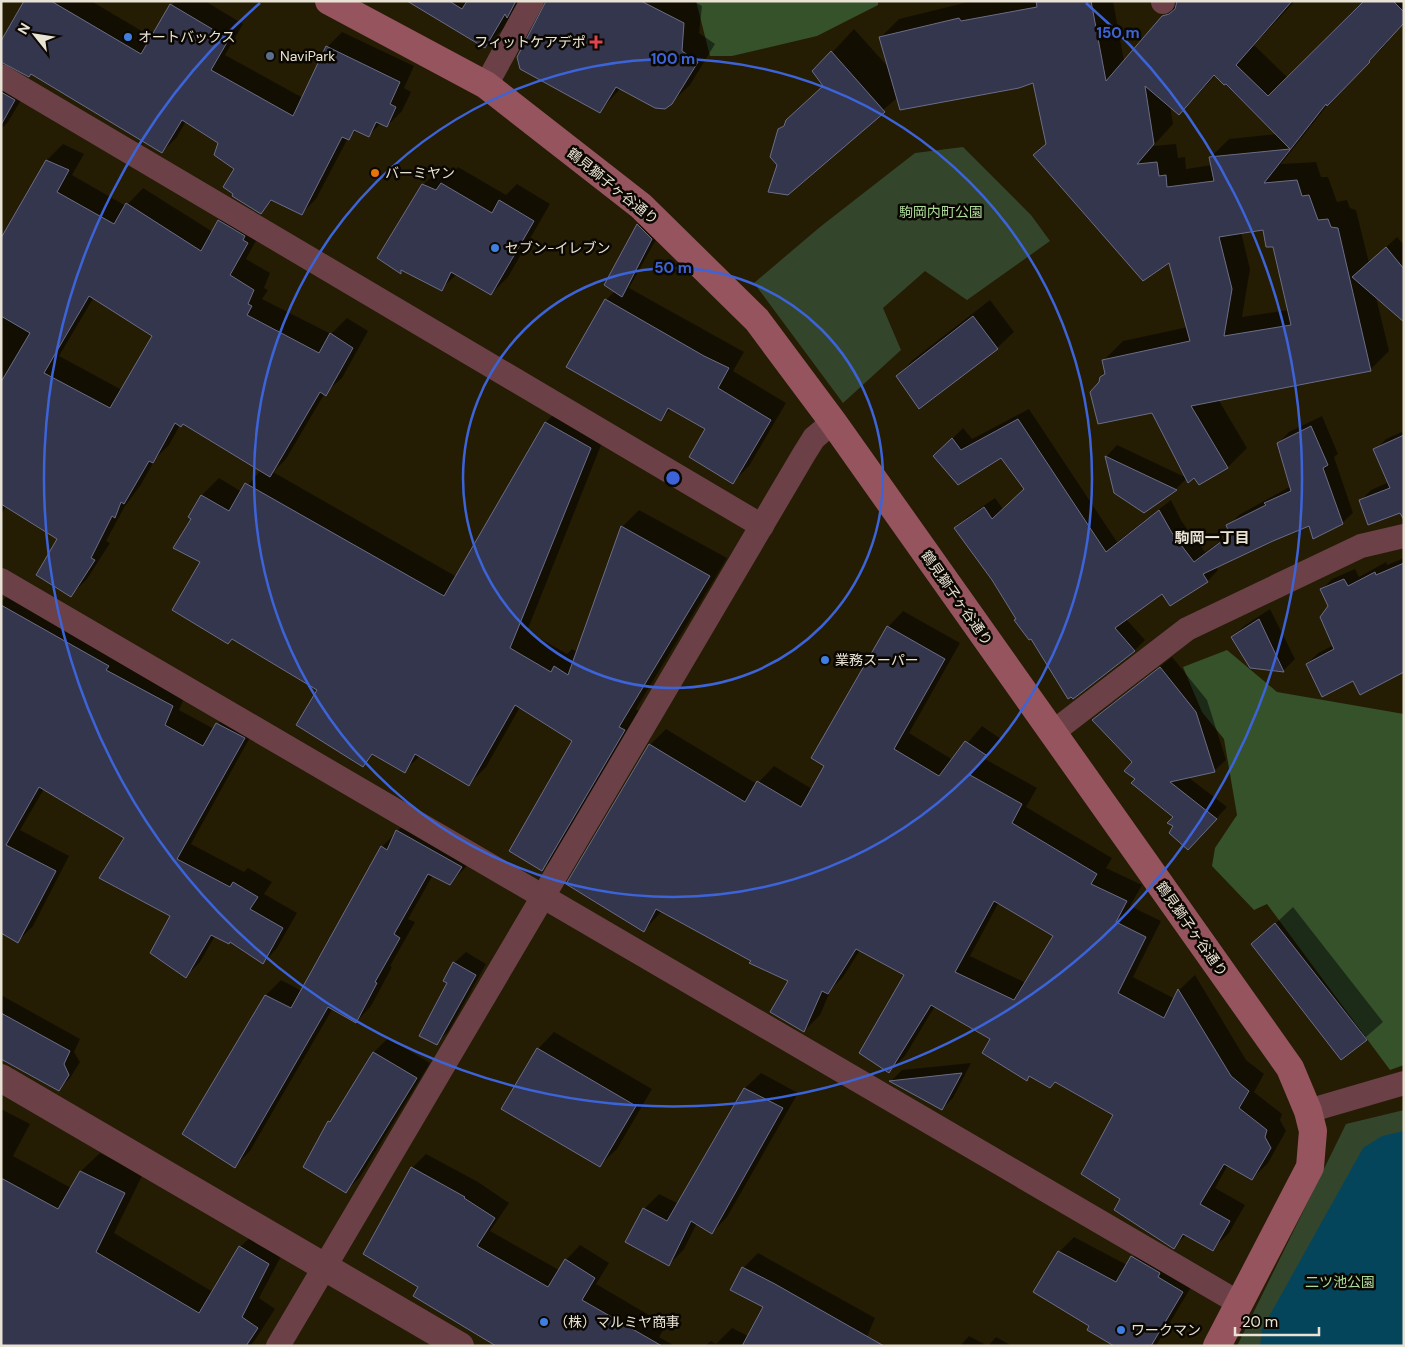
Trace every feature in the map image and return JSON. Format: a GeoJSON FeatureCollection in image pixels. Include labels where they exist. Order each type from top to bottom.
{"type":"FeatureCollection","features":[{"type":"Feature","properties":{"kind":"main road","name":"鶴見獅子ヶ谷通り"},"geometry":{"type":"LineString","coordinates":[[329,1],[486,85],[640,206],[757,320],[833,422],[1290,1068],[1308,1111],[1313,1131],[1310,1167],[1216,1346]]}},
{"type":"Feature","properties":{"kind":"street"},"geometry":{"type":"LineString","coordinates":[[486,85],[532,1]]}},
{"type":"Feature","properties":{"kind":"street"},"geometry":{"type":"LineString","coordinates":[[1,76],[762,526]]}},
{"type":"Feature","properties":{"kind":"street"},"geometry":{"type":"LineString","coordinates":[[278,1346],[814,438],[833,422]]}},
{"type":"Feature","properties":{"kind":"street"},"geometry":{"type":"LineString","coordinates":[[1052,733],[1187,629],[1361,546],[1404,536]]}},
{"type":"Feature","properties":{"kind":"street"},"geometry":{"type":"LineString","coordinates":[[1,580],[1239,1303]]}},
{"type":"Feature","properties":{"kind":"street"},"geometry":{"type":"LineString","coordinates":[[1,1078],[460,1346]]}},
{"type":"Feature","properties":{"kind":"street"},"geometry":{"type":"LineString","coordinates":[[1308,1111],[1404,1083]]}},
{"type":"Feature","properties":{"kind":"green space"},"geometry":{"type":"Polygon","coordinates":[[[696,1],[878,1],[878,5],[817,36],[732,56],[710,56],[696,1]]]}},
{"type":"Feature","properties":{"kind":"green space","name":"駒岡内町公園"},"geometry":{"type":"Polygon","coordinates":[[[963,147],[1031,215],[1050,241],[967,300],[925,271],[883,308],[901,350],[843,403],[754,283],[820,227],[915,153],[963,147]]]}},
{"type":"Feature","properties":{"kind":"green space"},"geometry":{"type":"Polygon","coordinates":[[[1227,650],[1277,692],[1404,714],[1404,1065],[1390,1070],[1267,904],[1254,910],[1212,866],[1215,848],[1237,815],[1224,739],[1202,712],[1183,667],[1227,650]]]}},
{"type":"Feature","properties":{"kind":"green space","name":"二ツ池公園"},"geometry":{"type":"Polygon","coordinates":[[[1404,1110],[1404,1346],[1237,1346],[1346,1124],[1404,1110]]]}},
{"type":"Feature","properties":{"kind":"water","name":"二ツ池公園"},"geometry":{"type":"Polygon","coordinates":[[[1404,1131],[1404,1346],[1260,1346],[1262,1329],[1363,1148],[1382,1136],[1404,1131]]]}},
{"type":"Feature","properties":{"kind":"building"},"geometry":{"type":"Polygon","coordinates":[[[24,1],[51,1],[141,54],[170,4],[229,39],[211,70],[293,116],[326,46],[400,82],[390,104],[396,107],[387,127],[376,122],[369,137],[354,130],[349,140],[342,137],[302,215],[271,200],[261,214],[232,196],[233,194],[223,187],[234,169],[214,155],[218,143],[182,120],[162,153],[31,74],[29,77],[1,62],[1,41],[24,1]]]}},
{"type":"Feature","properties":{"kind":"building"},"geometry":{"type":"Polygon","coordinates":[[[407,1],[449,1],[462,9],[467,1],[516,1],[507,18],[505,14],[485,48],[407,1]]]}},
{"type":"Feature","properties":{"kind":"building"},"geometry":{"type":"Polygon","coordinates":[[[546,1],[641,1],[684,23],[682,51],[698,62],[672,104],[665,109],[655,108],[616,87],[600,113],[520,69],[517,57],[546,1]]]}},
{"type":"Feature","properties":{"kind":"building"},"geometry":{"type":"Polygon","coordinates":[[[1036,1],[1091,1],[1106,81],[1162,16],[1169,14],[1175,9],[1177,1],[1292,1],[1236,65],[1268,96],[1364,1],[1393,1],[1404,12],[1404,23],[1370,62],[1327,106],[1326,104],[1264,183],[1297,180],[1302,196],[1309,195],[1318,220],[1328,219],[1331,227],[1338,228],[1371,371],[1191,406],[1228,468],[1199,485],[1194,478],[1188,483],[1152,413],[1098,424],[1090,392],[1099,382],[1100,377],[1105,374],[1102,360],[1190,341],[1169,263],[1143,281],[1033,155],[1046,144],[1033,83],[1019,88],[900,110],[879,37],[959,18],[961,21],[1037,7],[1036,1]],[[1214,75],[1179,115],[1145,86],[1154,144],[1137,164],[1157,162],[1159,176],[1166,175],[1167,187],[1214,181],[1209,157],[1290,149],[1226,84],[1224,85],[1214,75]],[[1263,230],[1219,237],[1232,289],[1224,336],[1291,325],[1273,247],[1266,247],[1263,230]]]}},
{"type":"Feature","properties":{"kind":"building"},"geometry":{"type":"Polygon","coordinates":[[[831,51],[885,112],[788,195],[768,192],[777,165],[770,157],[778,129],[784,126],[786,120],[823,86],[812,71],[831,51]]]}},
{"type":"Feature","properties":{"kind":"building"},"geometry":{"type":"Polygon","coordinates":[[[1,92],[15,100],[1,125],[1,92]]]}},
{"type":"Feature","properties":{"kind":"building"},"geometry":{"type":"Polygon","coordinates":[[[46,160],[69,170],[57,192],[114,224],[126,203],[201,251],[218,220],[245,236],[243,240],[248,243],[230,275],[254,290],[248,304],[252,306],[247,315],[319,353],[330,333],[353,348],[326,396],[320,392],[270,477],[183,424],[181,427],[175,423],[153,463],[149,461],[124,504],[121,502],[115,518],[112,516],[91,558],[95,560],[71,597],[36,575],[57,539],[1,504],[1,382],[30,333],[1,316],[1,238],[46,160]],[[89,296],[44,373],[110,408],[152,336],[89,296]]]}},
{"type":"Feature","properties":{"kind":"building"},"geometry":{"type":"Polygon","coordinates":[[[441,183],[492,213],[499,200],[534,221],[491,295],[451,272],[442,291],[401,270],[401,274],[377,258],[422,184],[436,190],[441,183]]]}},
{"type":"Feature","properties":{"kind":"building"},"geometry":{"type":"Polygon","coordinates":[[[637,224],[652,239],[622,297],[604,285],[637,224]]]}},
{"type":"Feature","properties":{"kind":"building"},"geometry":{"type":"Polygon","coordinates":[[[1386,247],[1404,269],[1404,322],[1352,277],[1386,247]]]}},
{"type":"Feature","properties":{"kind":"building"},"geometry":{"type":"Polygon","coordinates":[[[605,299],[704,356],[729,368],[718,388],[771,420],[733,484],[689,457],[705,429],[668,408],[661,421],[566,367],[605,299]]]}},
{"type":"Feature","properties":{"kind":"building"},"geometry":{"type":"Polygon","coordinates":[[[973,316],[998,349],[919,409],[896,376],[973,316]]]}},
{"type":"Feature","properties":{"kind":"building"},"geometry":{"type":"Polygon","coordinates":[[[1018,419],[1106,552],[1159,510],[1172,533],[1194,562],[1230,535],[1226,525],[1266,505],[1264,503],[1291,491],[1277,443],[1311,426],[1328,465],[1323,468],[1343,524],[1313,539],[1309,526],[1203,574],[1208,582],[1170,606],[1162,594],[1115,628],[1135,651],[1073,699],[1071,697],[1068,699],[1031,639],[1029,640],[1014,620],[1016,619],[992,580],[954,528],[984,507],[992,519],[1024,489],[1001,458],[958,485],[933,456],[952,438],[961,450],[1018,419]]]}},
{"type":"Feature","properties":{"kind":"building"},"geometry":{"type":"Polygon","coordinates":[[[545,422],[591,448],[510,648],[551,672],[554,666],[568,675],[621,526],[710,576],[619,727],[625,730],[542,871],[509,851],[572,741],[515,705],[469,786],[415,754],[405,773],[372,754],[363,767],[296,725],[317,690],[232,639],[228,644],[172,610],[200,562],[173,548],[191,519],[188,517],[201,495],[229,511],[245,483],[444,596],[545,422]]]}},
{"type":"Feature","properties":{"kind":"building"},"geometry":{"type":"Polygon","coordinates":[[[1404,435],[1404,520],[1400,513],[1368,525],[1359,500],[1390,488],[1373,449],[1404,435]]]}},
{"type":"Feature","properties":{"kind":"building"},"geometry":{"type":"Polygon","coordinates":[[[1105,456],[1177,490],[1144,513],[1114,493],[1105,456]]]}},
{"type":"Feature","properties":{"kind":"building"},"geometry":{"type":"Polygon","coordinates":[[[1404,563],[1404,672],[1360,695],[1353,681],[1322,697],[1306,664],[1334,649],[1320,617],[1328,606],[1320,589],[1344,579],[1348,586],[1375,572],[1376,575],[1404,563]]]}},
{"type":"Feature","properties":{"kind":"building"},"geometry":{"type":"Polygon","coordinates":[[[1,605],[109,666],[106,670],[173,706],[165,725],[203,746],[216,723],[245,738],[177,859],[230,887],[233,882],[258,897],[250,909],[283,928],[263,964],[230,942],[229,944],[211,935],[186,978],[150,953],[170,916],[99,878],[124,838],[39,787],[6,845],[56,871],[18,943],[1,933],[1,605]]]}},
{"type":"Feature","properties":{"kind":"building"},"geometry":{"type":"Polygon","coordinates":[[[1259,619],[1284,672],[1250,668],[1231,637],[1259,619]]]}},
{"type":"Feature","properties":{"kind":"building"},"geometry":{"type":"Polygon","coordinates":[[[887,626],[945,659],[894,749],[939,776],[965,741],[986,755],[970,775],[1022,804],[1012,823],[1097,874],[1091,884],[1127,901],[1116,922],[1146,937],[1118,993],[1164,1018],[1178,989],[1231,1076],[1249,1091],[1239,1108],[1267,1130],[1265,1137],[1271,1148],[1252,1180],[1224,1164],[1200,1204],[1230,1221],[1213,1251],[1183,1234],[1174,1249],[1114,1210],[1120,1199],[1081,1174],[1113,1115],[1055,1082],[1050,1088],[1029,1076],[1027,1081],[982,1053],[990,1039],[931,1005],[889,1073],[859,1053],[904,975],[856,949],[828,994],[822,991],[804,1032],[770,1012],[788,981],[749,963],[751,961],[656,909],[644,932],[566,884],[649,744],[745,802],[757,781],[801,807],[824,766],[811,758],[887,626]],[[994,901],[955,972],[1014,1000],[1053,936],[994,901]]]}},
{"type":"Feature","properties":{"kind":"building"},"geometry":{"type":"Polygon","coordinates":[[[1160,667],[1196,712],[1215,772],[1170,782],[1217,819],[1188,850],[1169,833],[1173,826],[1167,823],[1173,817],[1131,783],[1135,779],[1124,771],[1132,762],[1092,720],[1160,667]]]}},
{"type":"Feature","properties":{"kind":"building"},"geometry":{"type":"Polygon","coordinates":[[[396,830],[462,867],[450,885],[428,874],[394,934],[400,938],[375,982],[377,983],[356,1023],[328,1007],[235,1168],[182,1134],[265,995],[291,1008],[381,846],[387,850],[396,830]]]}},
{"type":"Feature","properties":{"kind":"building"},"geometry":{"type":"Polygon","coordinates":[[[1275,923],[1367,1040],[1341,1060],[1251,944],[1275,923]]]}},
{"type":"Feature","properties":{"kind":"building"},"geometry":{"type":"Polygon","coordinates":[[[453,962],[476,975],[437,1045],[419,1036],[447,983],[443,981],[453,962]]]}},
{"type":"Feature","properties":{"kind":"building"},"geometry":{"type":"Polygon","coordinates":[[[1,1013],[70,1051],[64,1064],[69,1075],[59,1091],[1,1059],[1,1013]]]}},
{"type":"Feature","properties":{"kind":"building"},"geometry":{"type":"Polygon","coordinates":[[[537,1048],[636,1106],[600,1167],[501,1109],[537,1048]]]}},
{"type":"Feature","properties":{"kind":"building"},"geometry":{"type":"Polygon","coordinates":[[[373,1052],[417,1078],[346,1193],[303,1167],[328,1121],[330,1122],[373,1052]]]}},
{"type":"Feature","properties":{"kind":"building"},"geometry":{"type":"Polygon","coordinates":[[[962,1073],[942,1110],[889,1081],[962,1073]]]}},
{"type":"Feature","properties":{"kind":"building"},"geometry":{"type":"Polygon","coordinates":[[[744,1088],[783,1108],[712,1234],[691,1221],[669,1266],[625,1242],[643,1208],[667,1221],[744,1088]]]}},
{"type":"Feature","properties":{"kind":"building"},"geometry":{"type":"Polygon","coordinates":[[[411,1167],[465,1197],[495,1218],[477,1246],[548,1287],[565,1259],[595,1278],[582,1300],[662,1346],[496,1346],[413,1296],[418,1287],[363,1254],[411,1167]]]}},
{"type":"Feature","properties":{"kind":"building"},"geometry":{"type":"Polygon","coordinates":[[[80,1171],[125,1193],[96,1252],[199,1313],[239,1246],[269,1264],[242,1317],[258,1328],[246,1346],[1,1346],[1,1178],[58,1209],[80,1171]]]}},
{"type":"Feature","properties":{"kind":"building"},"geometry":{"type":"Polygon","coordinates":[[[1058,1251],[1116,1282],[1131,1256],[1160,1273],[1158,1277],[1183,1292],[1151,1346],[1114,1346],[1087,1330],[1089,1326],[1033,1292],[1058,1251]]]}},
{"type":"Feature","properties":{"kind":"building"},"geometry":{"type":"Polygon","coordinates":[[[742,1267],[884,1346],[742,1346],[763,1307],[730,1290],[742,1267]]]}},
{"type":"Feature","properties":{"kind":"place","name":"オートバックス"},"geometry":{"type":"Point","coordinates":[128,37]}},
{"type":"Feature","properties":{"kind":"place","name":"フィットケアデポ"},"geometry":{"type":"Point","coordinates":[596,42]}},
{"type":"Feature","properties":{"kind":"place","name":"NaviPark"},"geometry":{"type":"Point","coordinates":[270,56]}},
{"type":"Feature","properties":{"kind":"place","name":"バーミヤン"},"geometry":{"type":"Point","coordinates":[375,173]}},
{"type":"Feature","properties":{"kind":"place","name":"セブン-イレブン"},"geometry":{"type":"Point","coordinates":[495,248]}},
{"type":"Feature","properties":{"kind":"place","name":"業務スーパー"},"geometry":{"type":"Point","coordinates":[825,660]}},
{"type":"Feature","properties":{"kind":"place","name":"（株）マルミヤ商事"},"geometry":{"type":"Point","coordinates":[544,1322]}},
{"type":"Feature","properties":{"kind":"place","name":"ワークマン"},"geometry":{"type":"Point","coordinates":[1121,1330]}},
{"type":"Feature","properties":{"kind":"district","name":"駒岡一丁目"},"geometry":{"type":"Point","coordinates":[1212,538]}}]}
